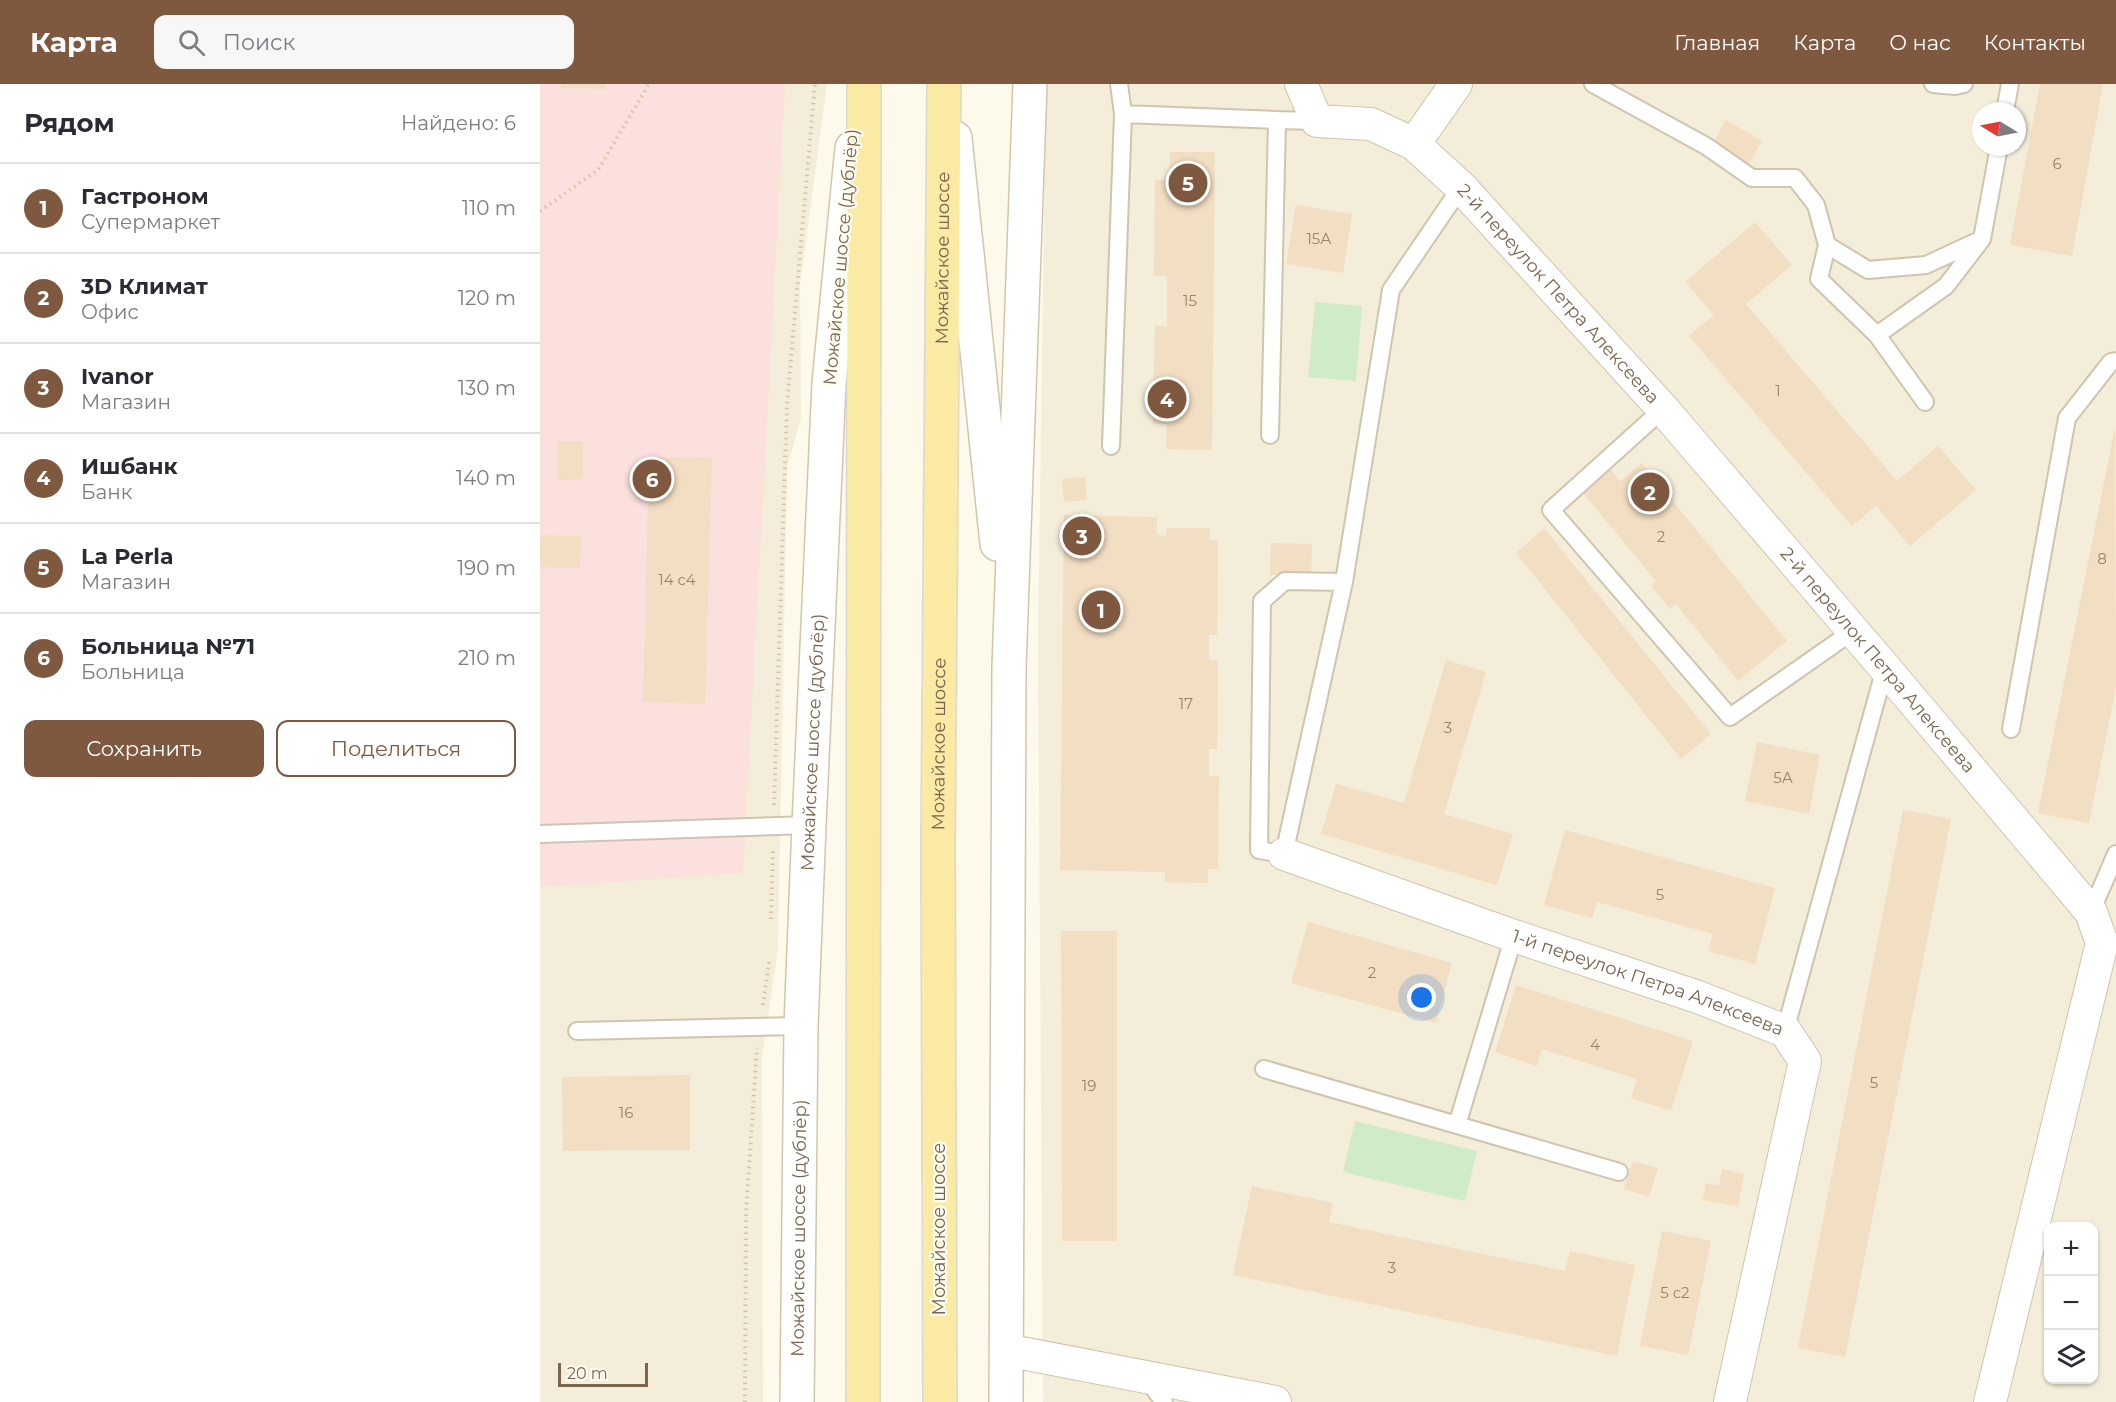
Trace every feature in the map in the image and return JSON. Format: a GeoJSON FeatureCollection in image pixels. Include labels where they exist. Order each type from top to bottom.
{"type":"FeatureCollection","features":[{"type":"Feature","properties":{"kind":"main road","name":"Можайское шоссе (дублёр)"},"geometry":{"type":"LineString","coordinates":[[797,1402],[801,1026],[829,383],[858,84]]}},
{"type":"Feature","properties":{"kind":"main road"},"geometry":{"type":"LineString","coordinates":[[863,1402],[864,84]]}},
{"type":"Feature","properties":{"kind":"main road","name":"Можайское шоссе"},"geometry":{"type":"LineString","coordinates":[[940,1402],[938,847],[944,84]]}},
{"type":"Feature","properties":{"kind":"main road"},"geometry":{"type":"LineString","coordinates":[[950,84],[1009,668]]}},
{"type":"Feature","properties":{"kind":"main road"},"geometry":{"type":"LineString","coordinates":[[1006,1402],[1009,668],[1030,84]]}},
{"type":"Feature","properties":{"kind":"street"},"geometry":{"type":"LineString","coordinates":[[1301,84],[1317,121]]}},
{"type":"Feature","properties":{"kind":"street"},"geometry":{"type":"LineString","coordinates":[[1414,144],[1456,84]]}},
{"type":"Feature","properties":{"kind":"street","name":"2-й переулок Петра Алексеева"},"geometry":{"type":"LineString","coordinates":[[1317,121],[1371,124],[1414,144],[1461,187],[1663,409],[2091,912],[2102,943],[1990,1402]]}},
{"type":"Feature","properties":{"kind":"street","name":"1-й переулок Петра Алексеева"},"geometry":{"type":"LineString","coordinates":[[1284,854],[1514,936],[1698,997],[1785,1031],[1805,1062],[1730,1402]]}},
{"type":"Feature","properties":{"kind":"street"},"geometry":{"type":"LineString","coordinates":[[1006,1350],[1275,1402]]}},
{"type":"Feature","properties":{"kind":"lane"},"geometry":{"type":"LineString","coordinates":[[1111,446],[1123,114],[1119,84]]}},
{"type":"Feature","properties":{"kind":"lane"},"geometry":{"type":"LineString","coordinates":[[1593,84],[1706,146],[1752,178],[1795,178],[1816,205],[1827,245],[1819,279],[1877,335],[1925,402]]}},
{"type":"Feature","properties":{"kind":"lane"},"geometry":{"type":"LineString","coordinates":[[1933,84],[1964,84]]}},
{"type":"Feature","properties":{"kind":"lane"},"geometry":{"type":"LineString","coordinates":[[2007,102],[2010,84]]}},
{"type":"Feature","properties":{"kind":"lane"},"geometry":{"type":"LineString","coordinates":[[1123,114],[1317,121]]}},
{"type":"Feature","properties":{"kind":"lane"},"geometry":{"type":"LineString","coordinates":[[1270,435],[1277,120]]}},
{"type":"Feature","properties":{"kind":"lane"},"geometry":{"type":"LineString","coordinates":[[1877,335],[1946,286],[1982,239],[1997,156]]}},
{"type":"Feature","properties":{"kind":"lane"},"geometry":{"type":"LineString","coordinates":[[1344,582],[1285,580],[1262,602],[1258,850],[1284,854],[1344,582],[1391,290],[1461,187]]}},
{"type":"Feature","properties":{"kind":"lane"},"geometry":{"type":"LineString","coordinates":[[1827,245],[1868,270],[1926,265],[1982,239]]}},
{"type":"Feature","properties":{"kind":"lane"},"geometry":{"type":"LineString","coordinates":[[2011,729],[2067,418],[2111,362],[2116,361]]}},
{"type":"Feature","properties":{"kind":"lane"},"geometry":{"type":"LineString","coordinates":[[1663,409],[1551,510],[1730,717],[1853,631]]}},
{"type":"Feature","properties":{"kind":"lane"},"geometry":{"type":"LineString","coordinates":[[1785,1031],[1885,668]]}},
{"type":"Feature","properties":{"kind":"lane"},"geometry":{"type":"LineString","coordinates":[[540,834],[809,825]]}},
{"type":"Feature","properties":{"kind":"lane"},"geometry":{"type":"LineString","coordinates":[[2091,912],[2116,854]]}},
{"type":"Feature","properties":{"kind":"lane"},"geometry":{"type":"LineString","coordinates":[[1457,1125],[1514,936]]}},
{"type":"Feature","properties":{"kind":"lane"},"geometry":{"type":"LineString","coordinates":[[577,1031],[801,1026]]}},
{"type":"Feature","properties":{"kind":"lane"},"geometry":{"type":"LineString","coordinates":[[1264,1069],[1619,1172]]}},
{"type":"Feature","properties":{"kind":"lane"},"geometry":{"type":"LineString","coordinates":[[1146,1377],[1164,1402]]}},
{"type":"Feature","properties":{"kind":"path"},"geometry":{"type":"LineString","coordinates":[[540,211],[598,170],[649,84]]}},
{"type":"Feature","properties":{"kind":"path"},"geometry":{"type":"LineString","coordinates":[[774,808],[787,404],[815,84]]}},
{"type":"Feature","properties":{"kind":"path"},"geometry":{"type":"LineString","coordinates":[[771,927],[773,844]]}},
{"type":"Feature","properties":{"kind":"path"},"geometry":{"type":"LineString","coordinates":[[763,1008],[770,951]]}},
{"type":"Feature","properties":{"kind":"path"},"geometry":{"type":"LineString","coordinates":[[745,1402],[746,1213],[758,1041]]}},
{"type":"Feature","properties":{"kind":"shaded area"},"geometry":{"type":"Polygon","coordinates":[[[540,84],[827,84],[800,285],[801,418],[787,468],[778,949],[762,1056],[763,1402],[540,1402],[540,84]]]}},
{"type":"Feature","properties":{"kind":"shaded area"},"geometry":{"type":"Polygon","coordinates":[[[540,84],[785,84],[743,873],[540,887],[540,84]]]}},
{"type":"Feature","properties":{"kind":"shaded area"},"geometry":{"type":"Polygon","coordinates":[[[1046,84],[2116,84],[2116,1402],[1043,1402],[1038,638],[1046,84]]]}},
{"type":"Feature","properties":{"kind":"green space"},"geometry":{"type":"Polygon","coordinates":[[[1315,302],[1362,306],[1356,381],[1308,377],[1315,302]]]}},
{"type":"Feature","properties":{"kind":"green space"},"geometry":{"type":"Polygon","coordinates":[[[1355,1121],[1477,1151],[1465,1201],[1343,1172],[1355,1121]]]}},
{"type":"Feature","properties":{"kind":"building"},"geometry":{"type":"Polygon","coordinates":[[[561,84],[606,84],[606,89],[561,88],[561,84]]]}},
{"type":"Feature","properties":{"kind":"building"},"geometry":{"type":"Polygon","coordinates":[[[2040,84],[2103,84],[2072,256],[2010,245],[2040,84]]]}},
{"type":"Feature","properties":{"kind":"building"},"geometry":{"type":"Polygon","coordinates":[[[1726,120],[1762,141],[1749,164],[1713,143],[1726,120]]]}},
{"type":"Feature","properties":{"kind":"building"},"geometry":{"type":"Polygon","coordinates":[[[1170,152],[1215,152],[1212,450],[1166,449],[1167,424],[1153,424],[1155,326],[1167,327],[1167,276],[1154,276],[1155,180],[1170,180],[1170,152]]]}},
{"type":"Feature","properties":{"kind":"building"},"geometry":{"type":"Polygon","coordinates":[[[1296,205],[1352,214],[1343,273],[1286,264],[1296,205]]]}},
{"type":"Feature","properties":{"kind":"building"},"geometry":{"type":"Polygon","coordinates":[[[1755,222],[1792,265],[1746,304],[1897,481],[1938,446],[1976,490],[1910,546],[1876,506],[1852,526],[1689,336],[1714,315],[1685,282],[1755,222]]]}},
{"type":"Feature","properties":{"kind":"building"},"geometry":{"type":"Polygon","coordinates":[[[2115,428],[2116,687],[2089,823],[2038,813],[2115,428]]]}},
{"type":"Feature","properties":{"kind":"building"},"geometry":{"type":"Polygon","coordinates":[[[557,441],[583,441],[583,479],[558,480],[557,441]]]}},
{"type":"Feature","properties":{"kind":"building"},"geometry":{"type":"Polygon","coordinates":[[[649,457],[712,458],[705,704],[643,702],[649,457]]]}},
{"type":"Feature","properties":{"kind":"building"},"geometry":{"type":"Polygon","coordinates":[[[1642,463],[1787,641],[1738,681],[1676,604],[1670,609],[1651,586],[1656,581],[1583,493],[1611,470],[1620,481],[1642,463]]]}},
{"type":"Feature","properties":{"kind":"building"},"geometry":{"type":"Polygon","coordinates":[[[1085,477],[1087,500],[1064,502],[1062,479],[1085,477]]]}},
{"type":"Feature","properties":{"kind":"building"},"geometry":{"type":"Polygon","coordinates":[[[1064,515],[1157,517],[1157,535],[1166,536],[1167,528],[1210,528],[1209,540],[1218,540],[1217,635],[1209,635],[1209,660],[1218,660],[1217,749],[1209,749],[1209,776],[1219,776],[1218,869],[1208,869],[1208,883],[1165,882],[1165,872],[1060,870],[1064,515]]]}},
{"type":"Feature","properties":{"kind":"building"},"geometry":{"type":"Polygon","coordinates":[[[1544,528],[1711,734],[1681,759],[1516,553],[1544,528]]]}},
{"type":"Feature","properties":{"kind":"building"},"geometry":{"type":"Polygon","coordinates":[[[540,535],[581,536],[580,568],[540,567],[540,535]]]}},
{"type":"Feature","properties":{"kind":"building"},"geometry":{"type":"Polygon","coordinates":[[[1271,543],[1312,544],[1311,576],[1270,575],[1271,543]]]}},
{"type":"Feature","properties":{"kind":"building"},"geometry":{"type":"Polygon","coordinates":[[[1446,660],[1486,672],[1444,814],[1513,834],[1497,885],[1321,834],[1336,784],[1404,803],[1446,660]]]}},
{"type":"Feature","properties":{"kind":"building"},"geometry":{"type":"Polygon","coordinates":[[[1757,742],[1820,755],[1809,814],[1745,801],[1757,742]]]}},
{"type":"Feature","properties":{"kind":"building"},"geometry":{"type":"Polygon","coordinates":[[[1903,810],[1951,819],[1845,1357],[1798,1348],[1903,810]]]}},
{"type":"Feature","properties":{"kind":"building"},"geometry":{"type":"Polygon","coordinates":[[[1565,830],[1775,888],[1755,964],[1708,951],[1713,934],[1597,902],[1592,918],[1544,905],[1565,830]]]}},
{"type":"Feature","properties":{"kind":"building"},"geometry":{"type":"Polygon","coordinates":[[[1308,922],[1452,963],[1436,1023],[1291,983],[1308,922]]]}},
{"type":"Feature","properties":{"kind":"building"},"geometry":{"type":"Polygon","coordinates":[[[1061,931],[1117,931],[1117,1241],[1062,1241],[1061,931]]]}},
{"type":"Feature","properties":{"kind":"building"},"geometry":{"type":"Polygon","coordinates":[[[1516,985],[1693,1041],[1671,1111],[1631,1098],[1637,1079],[1542,1049],[1537,1066],[1495,1052],[1516,985]]]}},
{"type":"Feature","properties":{"kind":"building"},"geometry":{"type":"Polygon","coordinates":[[[690,1075],[690,1150],[563,1151],[562,1077],[690,1075]]]}},
{"type":"Feature","properties":{"kind":"building"},"geometry":{"type":"Polygon","coordinates":[[[1633,1161],[1658,1168],[1649,1197],[1624,1189],[1633,1161]]]}},
{"type":"Feature","properties":{"kind":"building"},"geometry":{"type":"Polygon","coordinates":[[[1722,1169],[1744,1174],[1738,1206],[1703,1200],[1706,1183],[1719,1186],[1722,1169]]]}},
{"type":"Feature","properties":{"kind":"building"},"geometry":{"type":"Polygon","coordinates":[[[1252,1186],[1333,1203],[1329,1222],[1565,1271],[1570,1251],[1635,1265],[1617,1356],[1233,1275],[1252,1186]]]}},
{"type":"Feature","properties":{"kind":"building"},"geometry":{"type":"Polygon","coordinates":[[[1662,1231],[1711,1241],[1688,1355],[1640,1346],[1662,1231]]]}},
{"type":"Feature","properties":{"kind":"place","name":"La Perla"},"geometry":{"type":"Point","coordinates":[1188,183]}},
{"type":"Feature","properties":{"kind":"place","name":"Ишбанк"},"geometry":{"type":"Point","coordinates":[1167,399]}},
{"type":"Feature","properties":{"kind":"place","name":"Больница №71"},"geometry":{"type":"Point","coordinates":[652,479]}},
{"type":"Feature","properties":{"kind":"place","name":"3D Климат"},"geometry":{"type":"Point","coordinates":[1650,492]}},
{"type":"Feature","properties":{"kind":"place","name":"Ivanor"},"geometry":{"type":"Point","coordinates":[1082,536]}},
{"type":"Feature","properties":{"kind":"place","name":"Гастроном"},"geometry":{"type":"Point","coordinates":[1101,610]}}]}
